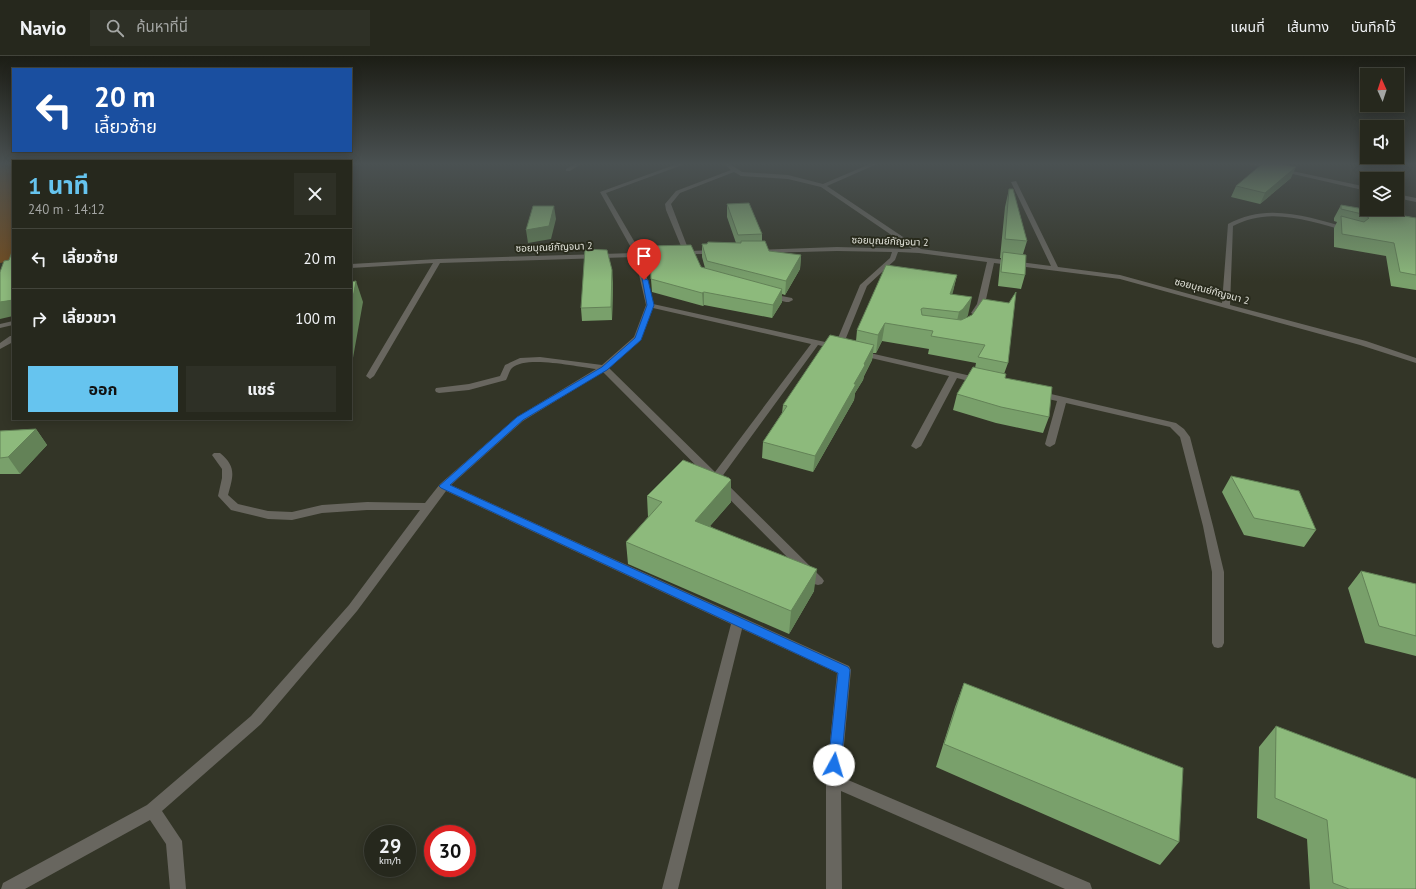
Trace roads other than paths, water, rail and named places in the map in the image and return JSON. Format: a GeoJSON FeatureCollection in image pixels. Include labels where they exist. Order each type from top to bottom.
{"type":"FeatureCollection","features":[{"type":"Feature","properties":{"kind":"street"},"geometry":{"type":"LineString","coordinates":[[9,889],[152,810],[256,720],[353,608],[444,486],[520,419],[604,368],[638,338],[650,305],[638,254],[609,203]]}},
{"type":"Feature","properties":{"kind":"street"},"geometry":{"type":"LineString","coordinates":[[669,203],[669,210],[693,255]]}},
{"type":"Feature","properties":{"kind":"street"},"geometry":{"type":"LineString","coordinates":[[848,203],[918,251]]}},
{"type":"Feature","properties":{"kind":"street"},"geometry":{"type":"LineString","coordinates":[[1024,203],[1054,268]]}},
{"type":"Feature","properties":{"kind":"street"},"geometry":{"type":"LineString","coordinates":[[1226,306],[1230,225],[1239,218],[1276,214],[1298,217],[1357,231]]}},
{"type":"Feature","properties":{"kind":"street","name":"ซอยบุณย์กัญจนา 2"},"geometry":{"type":"LineString","coordinates":[[750,251],[836,249],[918,251],[1120,276],[1363,343],[1416,361]]}},
{"type":"Feature","properties":{"kind":"street"},"geometry":{"type":"LineString","coordinates":[[842,338],[864,285],[893,259],[896,250]]}},
{"type":"Feature","properties":{"kind":"street","name":"ซอยบุณย์กัญจนา 2"},"geometry":{"type":"LineString","coordinates":[[352,266],[438,261],[638,254],[693,255],[727,252]]}},
{"type":"Feature","properties":{"kind":"street"},"geometry":{"type":"LineString","coordinates":[[968,320],[981,304],[991,260]]}},
{"type":"Feature","properties":{"kind":"street"},"geometry":{"type":"LineString","coordinates":[[370,376],[438,261]]}},
{"type":"Feature","properties":{"kind":"street"},"geometry":{"type":"LineString","coordinates":[[760,293],[789,300]]}},
{"type":"Feature","properties":{"kind":"street"},"geometry":{"type":"LineString","coordinates":[[650,305],[816,342],[992,384]]}},
{"type":"Feature","properties":{"kind":"street"},"geometry":{"type":"LineString","coordinates":[[0,326],[12,323]]}},
{"type":"Feature","properties":{"kind":"street"},"geometry":{"type":"LineString","coordinates":[[0,347],[12,339]]}},
{"type":"Feature","properties":{"kind":"street"},"geometry":{"type":"LineString","coordinates":[[715,479],[816,342]]}},
{"type":"Feature","properties":{"kind":"street"},"geometry":{"type":"LineString","coordinates":[[439,390],[469,388],[503,378],[508,367],[523,360],[540,360],[604,368],[818,581]]}},
{"type":"Feature","properties":{"kind":"street"},"geometry":{"type":"LineString","coordinates":[[916,446],[954,375]]}},
{"type":"Feature","properties":{"kind":"street"},"geometry":{"type":"LineString","coordinates":[[1031,392],[1173,425],[1181,430],[1186,437],[1218,572],[1218,643]]}},
{"type":"Feature","properties":{"kind":"street"},"geometry":{"type":"LineString","coordinates":[[1050,444],[1062,400]]}},
{"type":"Feature","properties":{"kind":"street"},"geometry":{"type":"LineString","coordinates":[[217,455],[225,461],[229,470],[223,496],[235,507],[268,516],[292,516],[322,509],[367,506],[429,507]]}},
{"type":"Feature","properties":{"kind":"street"},"geometry":{"type":"LineString","coordinates":[[444,486],[844,670],[833,781],[834,889]]}},
{"type":"Feature","properties":{"kind":"street"},"geometry":{"type":"LineString","coordinates":[[670,889],[738,622]]}},
{"type":"Feature","properties":{"kind":"street"},"geometry":{"type":"LineString","coordinates":[[833,781],[1084,889]]}},
{"type":"Feature","properties":{"kind":"street"},"geometry":{"type":"LineString","coordinates":[[152,810],[174,840],[178,889]]}}]}
